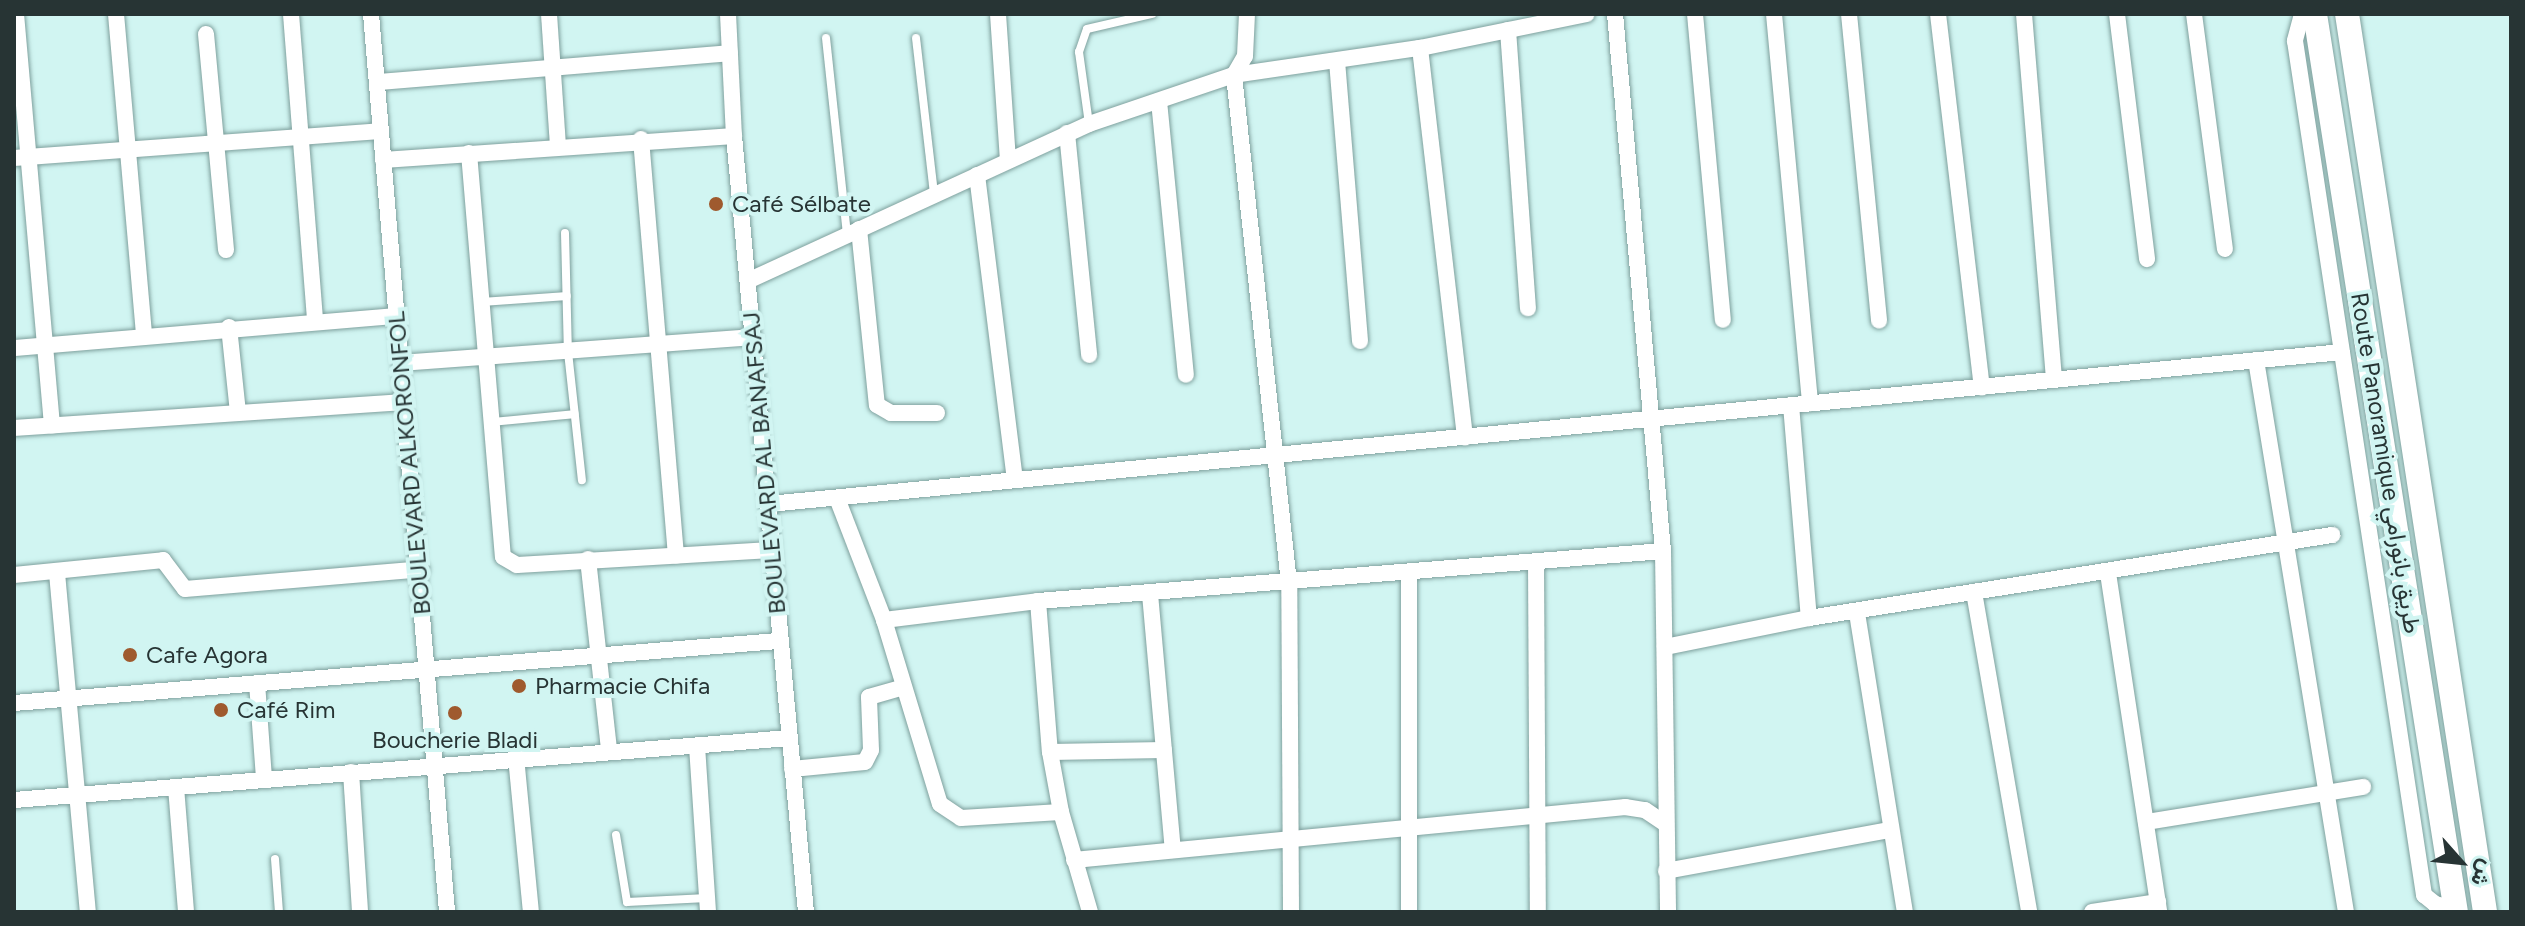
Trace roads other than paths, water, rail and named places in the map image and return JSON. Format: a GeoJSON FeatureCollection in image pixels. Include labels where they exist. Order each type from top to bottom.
{"type":"FeatureCollection","features":[{"type":"Feature","properties":{"kind":"street"},"geometry":{"type":"LineString","coordinates":[[16,14],[20,157],[52,425]]}},
{"type":"Feature","properties":{"kind":"street"},"geometry":{"type":"LineString","coordinates":[[116,14],[125,150],[144,333]]}},
{"type":"Feature","properties":{"kind":"street"},"geometry":{"type":"LineString","coordinates":[[291,14],[315,321]]}},
{"type":"Feature","properties":{"kind":"street","name":"BOULEVARD ALKORONFOL"},"geometry":{"type":"LineString","coordinates":[[371,14],[395,316],[421,569],[426,668],[447,912]]}},
{"type":"Feature","properties":{"kind":"street"},"geometry":{"type":"LineString","coordinates":[[549,14],[558,146]]}},
{"type":"Feature","properties":{"kind":"street","name":"BOULEVARD AL BANAFSAJ"},"geometry":{"type":"LineString","coordinates":[[728,14],[734,136],[750,280],[778,641],[806,912]]}},
{"type":"Feature","properties":{"kind":"street"},"geometry":{"type":"LineString","coordinates":[[998,14],[1008,159]]}},
{"type":"Feature","properties":{"kind":"street"},"geometry":{"type":"LineString","coordinates":[[1247,14],[1245,56],[1234,75],[1289,583],[1291,912]]}},
{"type":"Feature","properties":{"kind":"street"},"geometry":{"type":"LineString","coordinates":[[750,280],[1067,133],[1234,75],[1420,48],[1587,14]]}},
{"type":"Feature","properties":{"kind":"street"},"geometry":{"type":"LineString","coordinates":[[1615,14],[1663,551],[1663,822],[1668,912]]}},
{"type":"Feature","properties":{"kind":"street"},"geometry":{"type":"LineString","coordinates":[[1695,14],[1723,320]]}},
{"type":"Feature","properties":{"kind":"street"},"geometry":{"type":"LineString","coordinates":[[1774,14],[1810,403]]}},
{"type":"Feature","properties":{"kind":"street"},"geometry":{"type":"LineString","coordinates":[[1849,14],[1879,321]]}},
{"type":"Feature","properties":{"kind":"street"},"geometry":{"type":"LineString","coordinates":[[1938,14],[1982,387]]}},
{"type":"Feature","properties":{"kind":"street"},"geometry":{"type":"LineString","coordinates":[[2024,14],[2054,380]]}},
{"type":"Feature","properties":{"kind":"street"},"geometry":{"type":"LineString","coordinates":[[2117,14],[2147,259]]}},
{"type":"Feature","properties":{"kind":"street"},"geometry":{"type":"LineString","coordinates":[[2194,14],[2225,249]]}},
{"type":"Feature","properties":{"kind":"street"},"geometry":{"type":"LineString","coordinates":[[2302,14],[2295,41],[2424,895],[2435,904],[2456,911]]}},
{"type":"Feature","properties":{"kind":"street","name":"Route Panoramique طريق بانورامي"},"geometry":{"type":"LineString","coordinates":[[2315,14],[2456,911]]}},
{"type":"Feature","properties":{"kind":"street","name":"Route Panoramique طريق بانورامي"},"geometry":{"type":"LineString","coordinates":[[2347,14],[2485,912]]}},
{"type":"Feature","properties":{"kind":"street"},"geometry":{"type":"LineString","coordinates":[[1508,30],[1528,308]]}},
{"type":"Feature","properties":{"kind":"street"},"geometry":{"type":"LineString","coordinates":[[206,34],[226,250]]}},
{"type":"Feature","properties":{"kind":"street"},"geometry":{"type":"LineString","coordinates":[[1420,48],[1465,437]]}},
{"type":"Feature","properties":{"kind":"street"},"geometry":{"type":"LineString","coordinates":[[378,82],[553,65],[730,53]]}},
{"type":"Feature","properties":{"kind":"street"},"geometry":{"type":"LineString","coordinates":[[1337,61],[1360,341]]}},
{"type":"Feature","properties":{"kind":"street"},"geometry":{"type":"LineString","coordinates":[[1159,101],[1186,375]]}},
{"type":"Feature","properties":{"kind":"street"},"geometry":{"type":"LineString","coordinates":[[20,157],[380,131]]}},
{"type":"Feature","properties":{"kind":"street"},"geometry":{"type":"LineString","coordinates":[[1067,133],[1089,355]]}},
{"type":"Feature","properties":{"kind":"street"},"geometry":{"type":"LineString","coordinates":[[383,160],[641,139],[734,136]]}},
{"type":"Feature","properties":{"kind":"street"},"geometry":{"type":"LineString","coordinates":[[641,139],[676,556]]}},
{"type":"Feature","properties":{"kind":"street"},"geometry":{"type":"LineString","coordinates":[[469,153],[503,557],[517,565],[772,550]]}},
{"type":"Feature","properties":{"kind":"street"},"geometry":{"type":"LineString","coordinates":[[977,175],[1015,480]]}},
{"type":"Feature","properties":{"kind":"street"},"geometry":{"type":"LineString","coordinates":[[853,232],[877,405],[899,414],[937,413]]}},
{"type":"Feature","properties":{"kind":"street"},"geometry":{"type":"LineString","coordinates":[[14,348],[144,333],[395,316]]}},
{"type":"Feature","properties":{"kind":"street"},"geometry":{"type":"LineString","coordinates":[[229,327],[238,412]]}},
{"type":"Feature","properties":{"kind":"street"},"geometry":{"type":"LineString","coordinates":[[401,363],[753,337]]}},
{"type":"Feature","properties":{"kind":"street"},"geometry":{"type":"LineString","coordinates":[[769,504],[2342,352]]}},
{"type":"Feature","properties":{"kind":"street"},"geometry":{"type":"LineString","coordinates":[[2256,360],[2346,912]]}},
{"type":"Feature","properties":{"kind":"street"},"geometry":{"type":"LineString","coordinates":[[14,428],[404,402]]}},
{"type":"Feature","properties":{"kind":"street"},"geometry":{"type":"LineString","coordinates":[[1791,405],[1809,618]]}},
{"type":"Feature","properties":{"kind":"street"},"geometry":{"type":"LineString","coordinates":[[837,498],[884,620],[946,812],[961,818],[1061,812]]}},
{"type":"Feature","properties":{"kind":"street"},"geometry":{"type":"LineString","coordinates":[[1665,647],[1809,618],[1857,613],[2332,535]]}},
{"type":"Feature","properties":{"kind":"street"},"geometry":{"type":"LineString","coordinates":[[884,620],[1038,601],[1663,551]]}},
{"type":"Feature","properties":{"kind":"street"},"geometry":{"type":"LineString","coordinates":[[588,559],[609,749]]}},
{"type":"Feature","properties":{"kind":"street"},"geometry":{"type":"LineString","coordinates":[[14,575],[163,560],[185,589],[421,569]]}},
{"type":"Feature","properties":{"kind":"street"},"geometry":{"type":"LineString","coordinates":[[1536,561],[1534,815],[1538,912]]}},
{"type":"Feature","properties":{"kind":"street"},"geometry":{"type":"LineString","coordinates":[[1409,572],[1409,912]]}},
{"type":"Feature","properties":{"kind":"street"},"geometry":{"type":"LineString","coordinates":[[57,573],[88,912]]}},
{"type":"Feature","properties":{"kind":"street"},"geometry":{"type":"LineString","coordinates":[[2092,912],[2159,907],[2108,573]]}},
{"type":"Feature","properties":{"kind":"street"},"geometry":{"type":"LineString","coordinates":[[1974,592],[2029,912]]}},
{"type":"Feature","properties":{"kind":"street"},"geometry":{"type":"LineString","coordinates":[[1150,594],[1173,850]]}},
{"type":"Feature","properties":{"kind":"street"},"geometry":{"type":"LineString","coordinates":[[1038,601],[1050,752],[1061,812],[1090,912]]}},
{"type":"Feature","properties":{"kind":"street"},"geometry":{"type":"LineString","coordinates":[[1857,613],[1905,912]]}},
{"type":"Feature","properties":{"kind":"street"},"geometry":{"type":"LineString","coordinates":[[14,703],[778,641]]}},
{"type":"Feature","properties":{"kind":"street"},"geometry":{"type":"LineString","coordinates":[[257,683],[264,779]]}},
{"type":"Feature","properties":{"kind":"street"},"geometry":{"type":"LineString","coordinates":[[792,769],[865,762],[871,750],[869,697],[904,687]]}},
{"type":"Feature","properties":{"kind":"street"},"geometry":{"type":"LineString","coordinates":[[14,800],[609,749],[789,738]]}},
{"type":"Feature","properties":{"kind":"street"},"geometry":{"type":"LineString","coordinates":[[697,746],[708,905]]}},
{"type":"Feature","properties":{"kind":"street"},"geometry":{"type":"LineString","coordinates":[[1050,752],[1164,750]]}},
{"type":"Feature","properties":{"kind":"street"},"geometry":{"type":"LineString","coordinates":[[516,757],[531,912]]}},
{"type":"Feature","properties":{"kind":"street"},"geometry":{"type":"LineString","coordinates":[[351,772],[360,912]]}},
{"type":"Feature","properties":{"kind":"street"},"geometry":{"type":"LineString","coordinates":[[176,787],[186,912]]}},
{"type":"Feature","properties":{"kind":"street"},"geometry":{"type":"LineString","coordinates":[[2146,822],[2363,787]]}},
{"type":"Feature","properties":{"kind":"street"},"geometry":{"type":"LineString","coordinates":[[1074,860],[1625,807],[1645,810],[1663,822]]}},
{"type":"Feature","properties":{"kind":"street"},"geometry":{"type":"LineString","coordinates":[[1666,871],[1890,830]]}},
{"type":"Feature","properties":{"kind":"lane"},"geometry":{"type":"LineString","coordinates":[[1089,124],[1079,52],[1087,29],[1152,14]]}},
{"type":"Feature","properties":{"kind":"lane"},"geometry":{"type":"LineString","coordinates":[[826,38],[853,232]]}},
{"type":"Feature","properties":{"kind":"lane"},"geometry":{"type":"LineString","coordinates":[[916,38],[934,194]]}},
{"type":"Feature","properties":{"kind":"lane"},"geometry":{"type":"LineString","coordinates":[[565,233],[568,352],[582,480]]}},
{"type":"Feature","properties":{"kind":"lane"},"geometry":{"type":"LineString","coordinates":[[482,302],[567,296]]}},
{"type":"Feature","properties":{"kind":"lane"},"geometry":{"type":"LineString","coordinates":[[492,422],[575,414]]}},
{"type":"Feature","properties":{"kind":"lane"},"geometry":{"type":"LineString","coordinates":[[616,835],[622,898],[627,902],[708,905]]}},
{"type":"Feature","properties":{"kind":"lane"},"geometry":{"type":"LineString","coordinates":[[275,859],[279,912]]}},
{"type":"Feature","properties":{"kind":"place","name":"Café Sélbate"},"geometry":{"type":"Point","coordinates":[716,204]}},
{"type":"Feature","properties":{"kind":"place","name":"Cafe Agora"},"geometry":{"type":"Point","coordinates":[130,655]}},
{"type":"Feature","properties":{"kind":"place","name":"Pharmacie Chifa"},"geometry":{"type":"Point","coordinates":[519,686]}},
{"type":"Feature","properties":{"kind":"place","name":"Café Rim"},"geometry":{"type":"Point","coordinates":[221,710]}},
{"type":"Feature","properties":{"kind":"place","name":"Boucherie Bladi"},"geometry":{"type":"Point","coordinates":[455,713]}}]}
